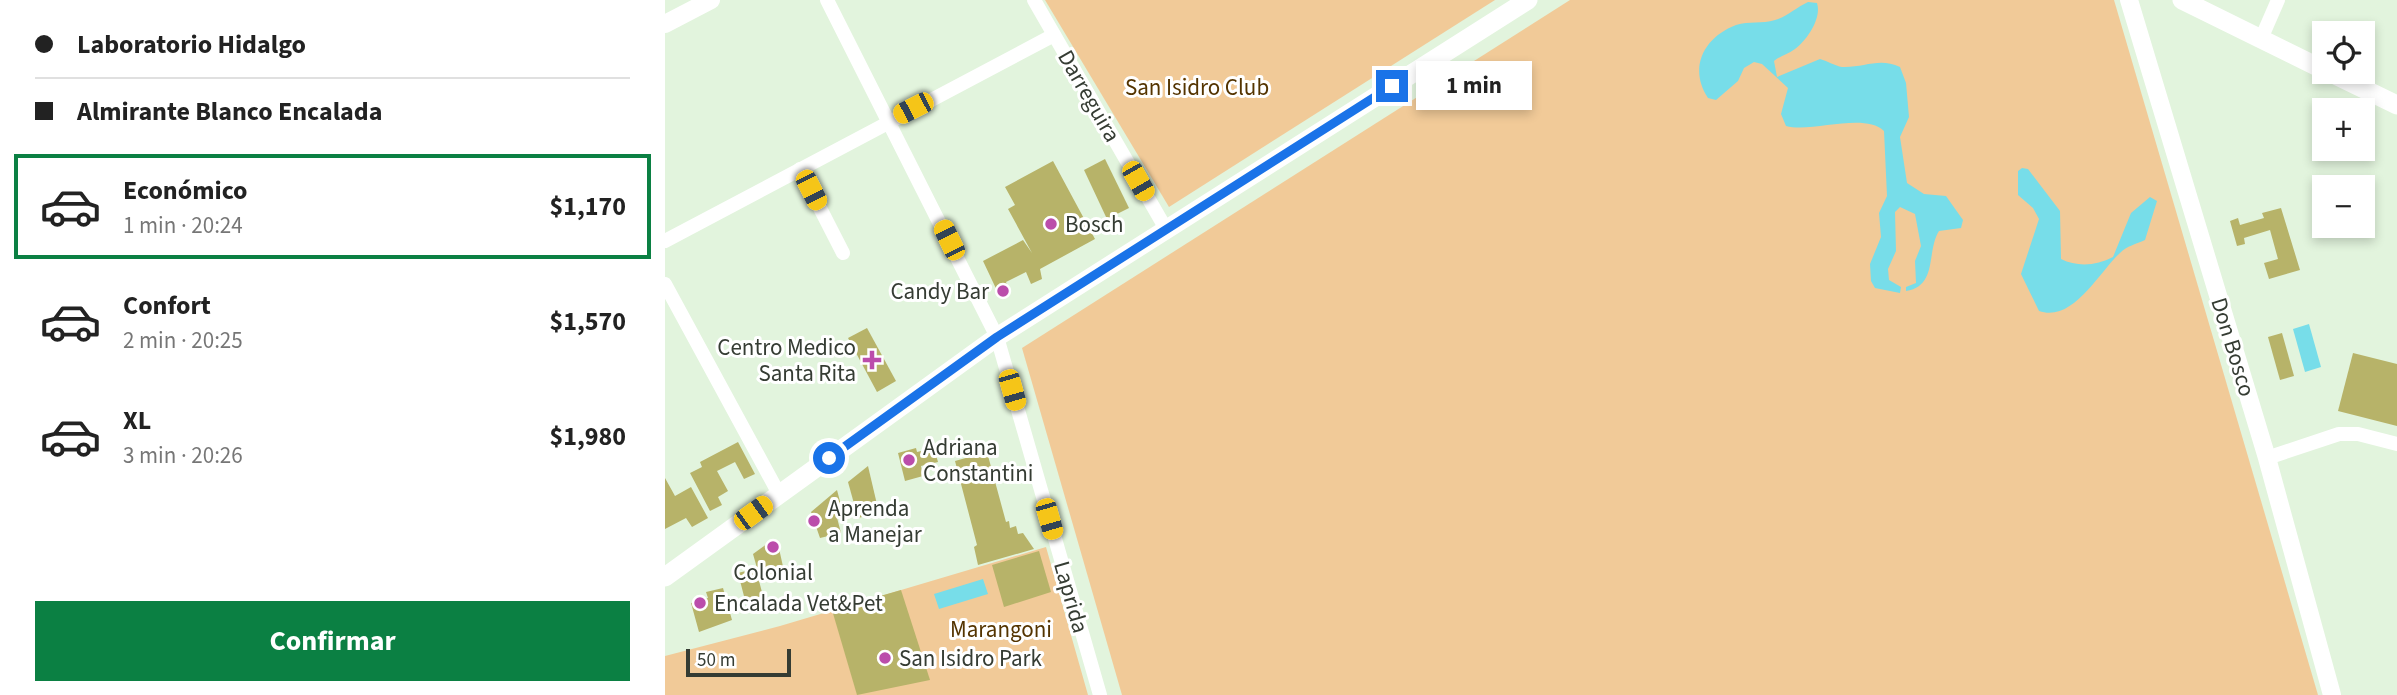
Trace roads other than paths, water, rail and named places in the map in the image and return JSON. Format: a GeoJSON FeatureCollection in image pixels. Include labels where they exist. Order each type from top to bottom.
{"type":"FeatureCollection","features":[{"type":"Feature","properties":{"kind":"main road"},"geometry":{"type":"LineString","coordinates":[[665,577],[997,337],[1528,0]]}},
{"type":"Feature","properties":{"kind":"main road"},"geometry":{"type":"LineString","coordinates":[[2182,0],[2312,64]]}},
{"type":"Feature","properties":{"kind":"main road"},"geometry":{"type":"LineString","coordinates":[[2353,84],[2397,105]]}},
{"type":"Feature","properties":{"kind":"street"},"geometry":{"type":"LineString","coordinates":[[665,24],[711,0]]}},
{"type":"Feature","properties":{"kind":"street","name":"Laprida"},"geometry":{"type":"LineString","coordinates":[[827,0],[890,120],[997,337],[1100,695]]}},
{"type":"Feature","properties":{"kind":"street","name":"Darreguira"},"geometry":{"type":"LineString","coordinates":[[1034,0],[1166,229]]}},
{"type":"Feature","properties":{"kind":"street","name":"Don Bosco"},"geometry":{"type":"LineString","coordinates":[[2129,0],[2267,458],[2332,695]]}},
{"type":"Feature","properties":{"kind":"street"},"geometry":{"type":"LineString","coordinates":[[2260,38],[2278,0]]}},
{"type":"Feature","properties":{"kind":"street"},"geometry":{"type":"LineString","coordinates":[[665,241],[1054,35]]}},
{"type":"Feature","properties":{"kind":"street"},"geometry":{"type":"LineString","coordinates":[[800,169],[843,253]]}},
{"type":"Feature","properties":{"kind":"street"},"geometry":{"type":"LineString","coordinates":[[665,284],[779,494]]}},
{"type":"Feature","properties":{"kind":"street"},"geometry":{"type":"LineString","coordinates":[[2267,458],[2339,434],[2358,434],[2397,444]]}},
{"type":"Feature","properties":{"kind":"water"},"geometry":{"type":"Polygon","coordinates":[[[1808,2],[1817,3],[1815,22],[1800,45],[1774,61],[1777,77],[1820,59],[1842,67],[1885,63],[1900,67],[1906,83],[1909,117],[1900,137],[1907,183],[1924,194],[1946,196],[1963,220],[1961,228],[1939,231],[1927,275],[1916,288],[1906,291],[1906,287],[1916,283],[1915,261],[1921,246],[1915,214],[1900,207],[1895,212],[1896,251],[1888,269],[1889,280],[1901,287],[1900,293],[1875,288],[1871,281],[1870,264],[1881,237],[1879,213],[1887,196],[1884,131],[1864,123],[1786,126],[1781,114],[1788,88],[1762,64],[1754,62],[1744,68],[1738,81],[1716,100],[1708,98],[1702,87],[1700,65],[1708,45],[1715,37],[1736,25],[1779,19],[1808,2]]]}},
{"type":"Feature","properties":{"kind":"water"},"geometry":{"type":"Polygon","coordinates":[[[2022,168],[2028,169],[2060,211],[2061,259],[2073,263],[2093,264],[2113,257],[2131,213],[2150,197],[2157,201],[2145,240],[2120,253],[2074,303],[2051,313],[2039,311],[2021,274],[2039,219],[2033,208],[2018,195],[2018,171],[2022,168]]]}},
{"type":"Feature","properties":{"kind":"water"},"geometry":{"type":"Polygon","coordinates":[[[2309,324],[2321,367],[2305,372],[2293,329],[2309,324]]]}},
{"type":"Feature","properties":{"kind":"water"},"geometry":{"type":"Polygon","coordinates":[[[983,579],[988,594],[939,609],[934,594],[983,579]]]}},
{"type":"Feature","properties":{"kind":"place","name":"Bosch"},"geometry":{"type":"Point","coordinates":[1051,224]}},
{"type":"Feature","properties":{"kind":"place","name":"Candy Bar"},"geometry":{"type":"Point","coordinates":[1003,291]}},
{"type":"Feature","properties":{"kind":"place","name":"Centro Medico Santa Rita"},"geometry":{"type":"Point","coordinates":[872,360]}},
{"type":"Feature","properties":{"kind":"place","name":"Adriana Constantini"},"geometry":{"type":"Point","coordinates":[909,460]}},
{"type":"Feature","properties":{"kind":"place","name":"Aprenda a Manejar"},"geometry":{"type":"Point","coordinates":[814,521]}},
{"type":"Feature","properties":{"kind":"place","name":"Colonial"},"geometry":{"type":"Point","coordinates":[773,547]}},
{"type":"Feature","properties":{"kind":"place","name":"Encalada Vet&Pet"},"geometry":{"type":"Point","coordinates":[700,603]}},
{"type":"Feature","properties":{"kind":"place","name":"San Isidro Park"},"geometry":{"type":"Point","coordinates":[885,658]}},
{"type":"Feature","properties":{"kind":"park label","name":"San Isidro Club"},"geometry":{"type":"Point","coordinates":[1197,87]}},
{"type":"Feature","properties":{"kind":"park label","name":"Marangoni"},"geometry":{"type":"Point","coordinates":[1001,629]}}]}
